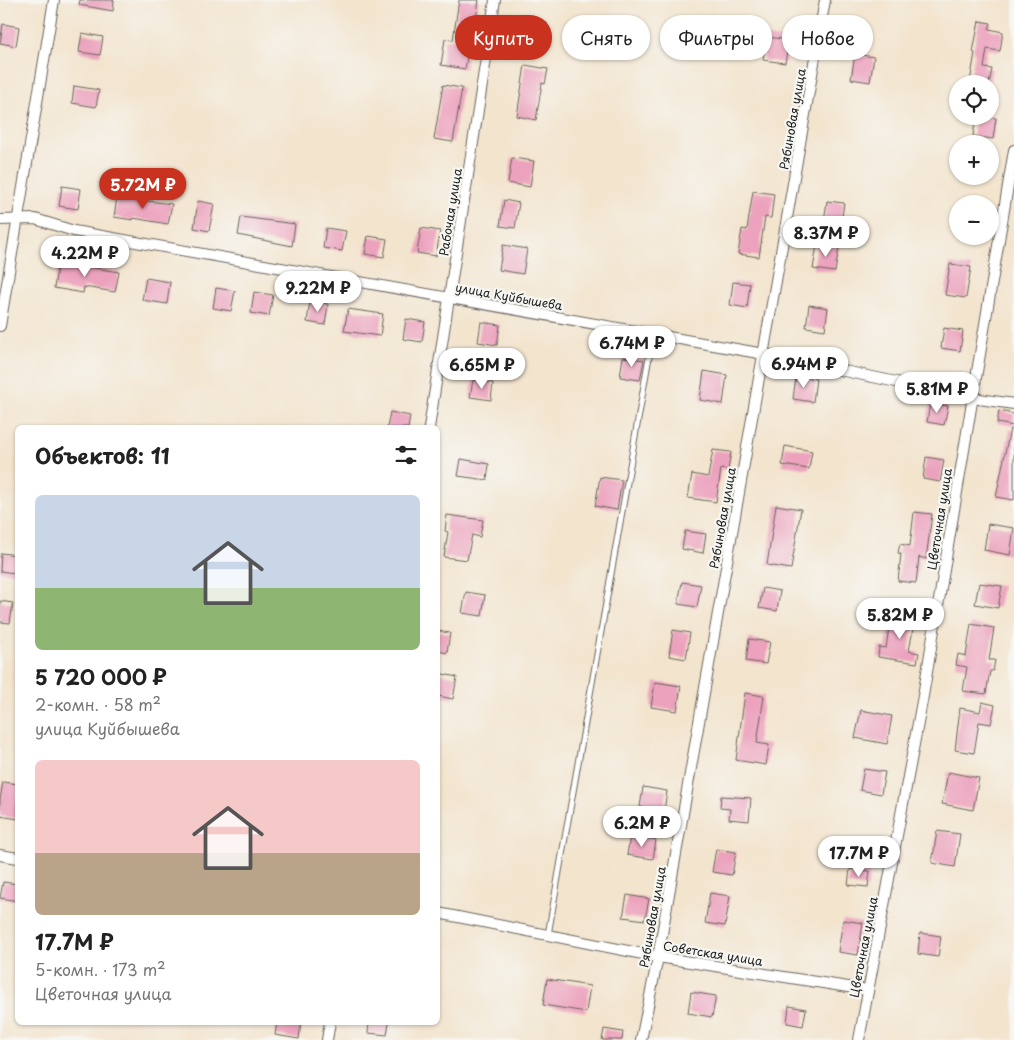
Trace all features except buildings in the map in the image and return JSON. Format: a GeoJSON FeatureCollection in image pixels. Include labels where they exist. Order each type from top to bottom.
{"type":"FeatureCollection","features":[{"type":"Feature","properties":{"kind":"street"},"geometry":{"type":"LineString","coordinates":[[0,326],[54,0]]}},
{"type":"Feature","properties":{"kind":"street","name":"Рабочая улица"},"geometry":{"type":"LineString","coordinates":[[429,425],[495,0]]}},
{"type":"Feature","properties":{"kind":"street","name":"Рябиновая улица"},"geometry":{"type":"LineString","coordinates":[[641,1040],[658,957],[825,0]]}},
{"type":"Feature","properties":{"kind":"street","name":"Цветочная улица"},"geometry":{"type":"LineString","coordinates":[[859,1040],[922,696],[1014,150]]}},
{"type":"Feature","properties":{"kind":"street","name":"улица Куйбышева"},"geometry":{"type":"LineString","coordinates":[[0,220],[35,219],[74,231],[764,354],[972,398],[1014,404]]}},
{"type":"Feature","properties":{"kind":"street"},"geometry":{"type":"LineString","coordinates":[[0,855],[15,858]]}},
{"type":"Feature","properties":{"kind":"street","name":"Советская улица"},"geometry":{"type":"LineString","coordinates":[[440,914],[658,957],[868,990]]}},
{"type":"Feature","properties":{"kind":"street"},"geometry":{"type":"LineString","coordinates":[[327,1040],[330,1025]]}},
{"type":"Feature","properties":{"kind":"lane"},"geometry":{"type":"LineString","coordinates":[[548,934],[653,334]]}}]}
